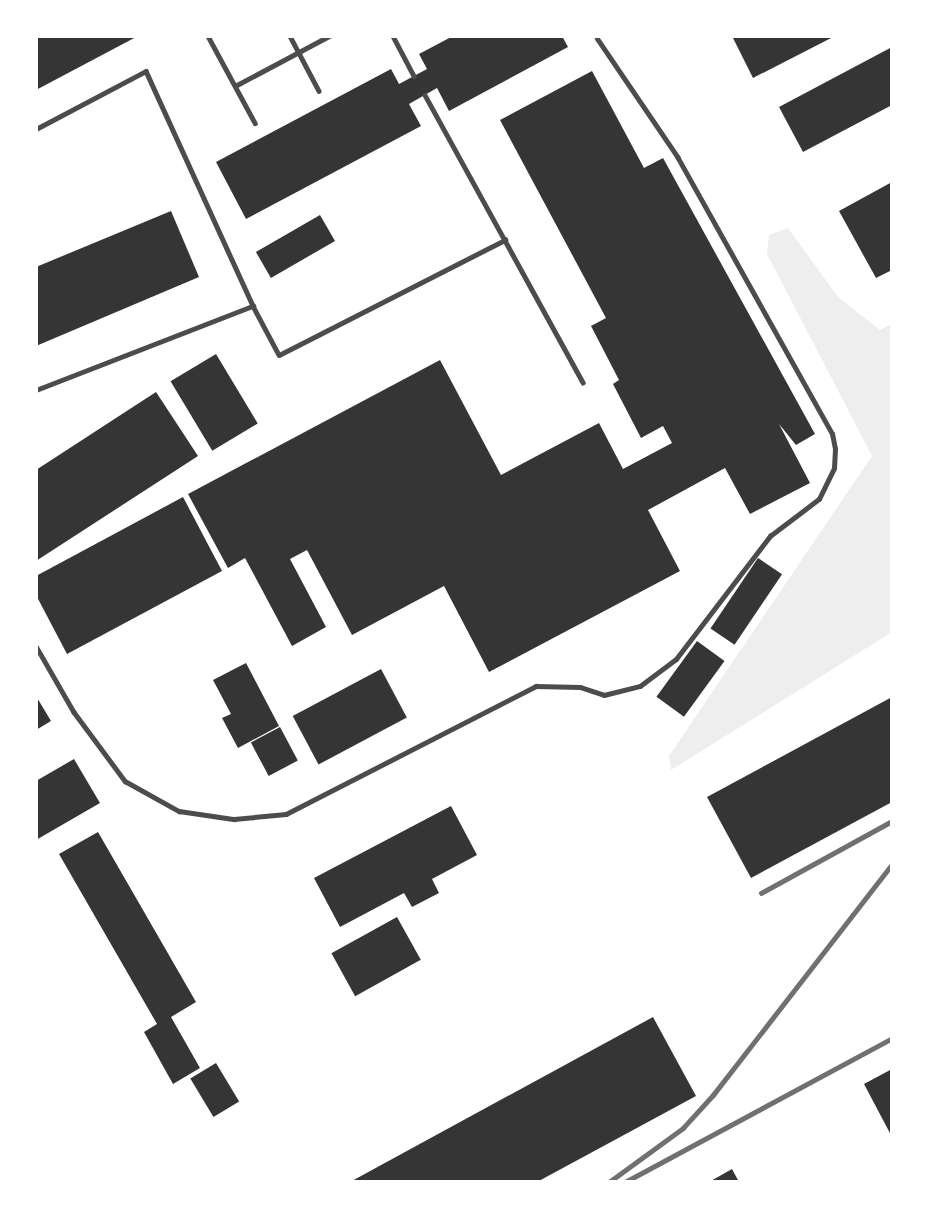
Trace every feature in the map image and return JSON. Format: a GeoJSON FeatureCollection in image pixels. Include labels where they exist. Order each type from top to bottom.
{"type":"FeatureCollection","features":[{"type":"Feature","properties":{"kind":"lane"},"geometry":{"type":"LineString","coordinates":[[208,36],[255,123]]}},
{"type":"Feature","properties":{"kind":"lane"},"geometry":{"type":"LineString","coordinates":[[290,36],[319,92]]}},
{"type":"Feature","properties":{"kind":"lane"},"geometry":{"type":"LineString","coordinates":[[235,86],[329,36]]}},
{"type":"Feature","properties":{"kind":"lane"},"geometry":{"type":"LineString","coordinates":[[393,36],[414,76]]}},
{"type":"Feature","properties":{"kind":"lane"},"geometry":{"type":"LineString","coordinates":[[36,646],[74,712],[125,781],[179,811],[234,819],[285,814],[536,686],[580,687],[604,695],[640,686],[676,659],[770,536],[819,499],[834,468],[835,449],[832,434],[678,158],[597,39]]}},
{"type":"Feature","properties":{"kind":"lane"},"geometry":{"type":"LineString","coordinates":[[36,129],[146,71],[253,306],[279,355],[505,240]]}},
{"type":"Feature","properties":{"kind":"lane"},"geometry":{"type":"LineString","coordinates":[[425,95],[583,382]]}},
{"type":"Feature","properties":{"kind":"lane"},"geometry":{"type":"LineString","coordinates":[[36,390],[253,306]]}},
{"type":"Feature","properties":{"kind":"shaded area"},"geometry":{"type":"Polygon","coordinates":[[[788,228],[838,297],[880,330],[892,324],[892,632],[671,770],[669,756],[872,456],[767,254],[769,235],[788,228]]]}},
{"type":"Feature","properties":{"kind":"building"},"geometry":{"type":"Polygon","coordinates":[[[36,36],[138,36],[36,90],[36,36]]]}},
{"type":"Feature","properties":{"kind":"building"},"geometry":{"type":"Polygon","coordinates":[[[453,36],[562,36],[568,47],[449,111],[437,88],[409,104],[421,126],[246,219],[216,162],[391,69],[399,84],[427,69],[419,54],[453,36]]]}},
{"type":"Feature","properties":{"kind":"building"},"geometry":{"type":"Polygon","coordinates":[[[732,36],[835,36],[753,78],[732,36]]]}},
{"type":"Feature","properties":{"kind":"building"},"geometry":{"type":"Polygon","coordinates":[[[892,47],[892,105],[803,152],[779,107],[892,47]]]}},
{"type":"Feature","properties":{"kind":"building"},"geometry":{"type":"Polygon","coordinates":[[[592,71],[644,168],[663,158],[815,434],[796,445],[779,424],[810,483],[750,514],[725,468],[648,510],[680,571],[489,672],[444,586],[352,635],[307,550],[290,559],[326,627],[292,646],[245,558],[228,568],[188,494],[440,360],[501,475],[599,423],[623,469],[672,443],[663,426],[641,438],[613,384],[619,380],[591,326],[606,318],[500,120],[592,71]]]}},
{"type":"Feature","properties":{"kind":"building"},"geometry":{"type":"Polygon","coordinates":[[[892,182],[892,270],[876,278],[839,211],[892,182]]]}},
{"type":"Feature","properties":{"kind":"building"},"geometry":{"type":"Polygon","coordinates":[[[171,211],[199,277],[36,346],[36,267],[171,211]]]}},
{"type":"Feature","properties":{"kind":"building"},"geometry":{"type":"Polygon","coordinates":[[[320,215],[335,241],[271,278],[256,252],[320,215]]]}},
{"type":"Feature","properties":{"kind":"building"},"geometry":{"type":"Polygon","coordinates":[[[216,354],[258,423],[212,451],[171,381],[216,354]]]}},
{"type":"Feature","properties":{"kind":"building"},"geometry":{"type":"Polygon","coordinates":[[[156,392],[198,456],[36,561],[36,470],[156,392]]]}},
{"type":"Feature","properties":{"kind":"building"},"geometry":{"type":"Polygon","coordinates":[[[183,497],[222,571],[67,654],[36,595],[36,576],[183,497]]]}},
{"type":"Feature","properties":{"kind":"building"},"geometry":{"type":"Polygon","coordinates":[[[758,558],[782,574],[735,645],[710,628],[758,558]]]}},
{"type":"Feature","properties":{"kind":"building"},"geometry":{"type":"Polygon","coordinates":[[[697,641],[725,661],[684,717],[656,697],[697,641]]]}},
{"type":"Feature","properties":{"kind":"building"},"geometry":{"type":"Polygon","coordinates":[[[246,663],[279,726],[238,748],[222,718],[231,714],[213,680],[246,663]]]}},
{"type":"Feature","properties":{"kind":"building"},"geometry":{"type":"Polygon","coordinates":[[[381,669],[407,718],[319,765],[293,716],[381,669]]]}},
{"type":"Feature","properties":{"kind":"building"},"geometry":{"type":"Polygon","coordinates":[[[36,696],[51,721],[36,730],[36,696]]]}},
{"type":"Feature","properties":{"kind":"building"},"geometry":{"type":"Polygon","coordinates":[[[892,697],[892,802],[751,878],[707,797],[892,697]]]}},
{"type":"Feature","properties":{"kind":"building"},"geometry":{"type":"Polygon","coordinates":[[[280,727],[298,761],[269,776],[251,742],[280,727]]]}},
{"type":"Feature","properties":{"kind":"building"},"geometry":{"type":"Polygon","coordinates":[[[74,759],[100,803],[36,840],[36,781],[74,759]]]}},
{"type":"Feature","properties":{"kind":"building"},"geometry":{"type":"Polygon","coordinates":[[[451,806],[477,855],[432,879],[439,893],[412,907],[404,893],[340,927],[314,878],[451,806]]]}},
{"type":"Feature","properties":{"kind":"building"},"geometry":{"type":"Polygon","coordinates":[[[98,832],[196,1002],[171,1017],[200,1068],[173,1084],[144,1032],[157,1024],[59,854],[98,832]]]}},
{"type":"Feature","properties":{"kind":"building"},"geometry":{"type":"Polygon","coordinates":[[[397,917],[421,960],[355,996],[331,953],[397,917]]]}},
{"type":"Feature","properties":{"kind":"building"},"geometry":{"type":"Polygon","coordinates":[[[653,1017],[696,1096],[537,1182],[350,1182],[653,1017]]]}},
{"type":"Feature","properties":{"kind":"building"},"geometry":{"type":"Polygon","coordinates":[[[216,1063],[239,1102],[213,1117],[190,1078],[216,1063]]]}},
{"type":"Feature","properties":{"kind":"building"},"geometry":{"type":"Polygon","coordinates":[[[892,1069],[892,1137],[864,1084],[892,1069]]]}},
{"type":"Feature","properties":{"kind":"building"},"geometry":{"type":"Polygon","coordinates":[[[732,1169],[739,1182],[709,1182],[732,1169]]]}},
{"type":"Feature","properties":{"kind":"railway"},"geometry":{"type":"LineString","coordinates":[[761,893],[892,821]]}},
{"type":"Feature","properties":{"kind":"railway"},"geometry":{"type":"LineString","coordinates":[[609,1182],[683,1128],[713,1095],[892,864]]}},
{"type":"Feature","properties":{"kind":"railway"},"geometry":{"type":"LineString","coordinates":[[625,1182],[892,1038]]}}]}
